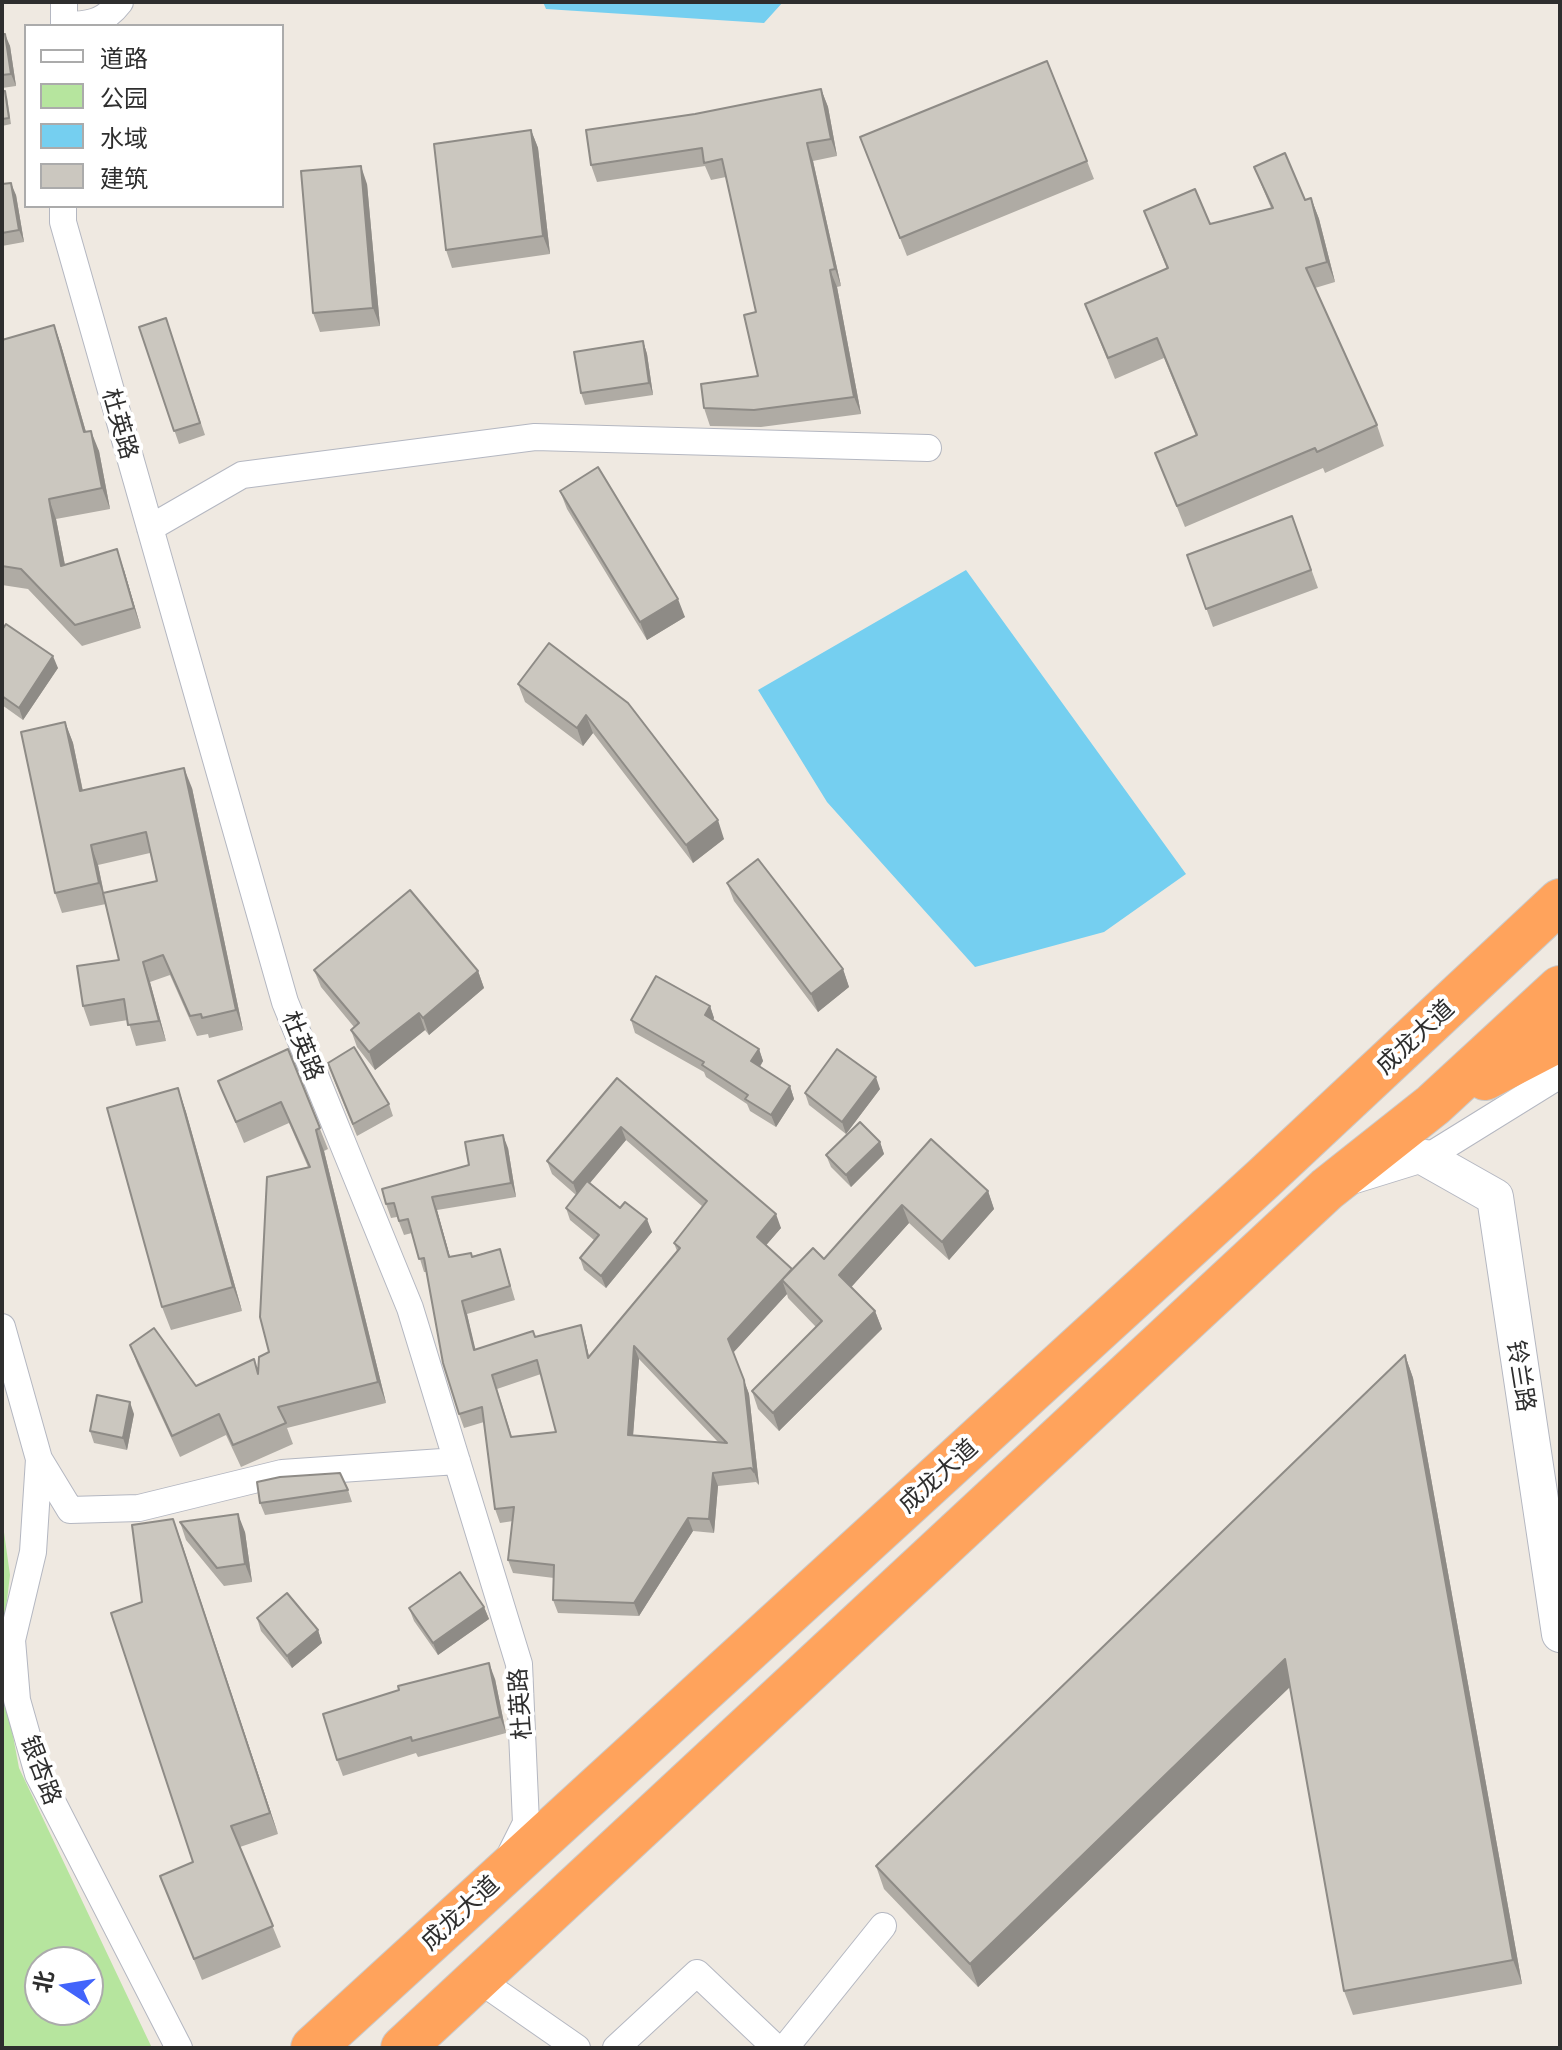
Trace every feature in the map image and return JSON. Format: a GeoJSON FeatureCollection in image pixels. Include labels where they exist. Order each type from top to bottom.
{"type":"FeatureCollection","features":[{"type":"Feature","properties":{"kind":"highway","name":"成龙大道"},"geometry":{"type":"LineString","coordinates":[[313,2048],[1264,1178],[1560,901]]}},
{"type":"Feature","properties":{"kind":"highway"},"geometry":{"type":"LineString","coordinates":[[403,2048],[475,1977],[1327,1189],[1433,1105],[1560,988]]}},
{"type":"Feature","properties":{"kind":"highway"},"geometry":{"type":"LineString","coordinates":[[1433,1105],[1560,1039]]}},
{"type":"Feature","properties":{"kind":"street"},"geometry":{"type":"LineString","coordinates":[[64,18],[92,24],[112,12],[120,2]]}},
{"type":"Feature","properties":{"kind":"street","name":"杜英路"},"geometry":{"type":"LineString","coordinates":[[63,208],[63,222],[285,1002],[410,1308],[519,1664],[526,1823],[500,1876]]}},
{"type":"Feature","properties":{"kind":"street"},"geometry":{"type":"LineString","coordinates":[[150,528],[242,475],[535,437],[928,448]]}},
{"type":"Feature","properties":{"kind":"street"},"geometry":{"type":"LineString","coordinates":[[1327,1189],[1426,1158],[1560,1075]]}},
{"type":"Feature","properties":{"kind":"street","name":"铃兰路"},"geometry":{"type":"LineString","coordinates":[[1426,1158],[1495,1197],[1560,1634]]}},
{"type":"Feature","properties":{"kind":"street","name":"银杏路"},"geometry":{"type":"LineString","coordinates":[[2,1327],[39,1459],[33,1552],[12,1640],[17,1700],[38,1774],[179,2048]]}},
{"type":"Feature","properties":{"kind":"street"},"geometry":{"type":"LineString","coordinates":[[39,1459],[70,1510],[139,1508],[282,1473],[457,1461]]}},
{"type":"Feature","properties":{"kind":"street"},"geometry":{"type":"LineString","coordinates":[[785,2048],[883,1926]]}},
{"type":"Feature","properties":{"kind":"street"},"geometry":{"type":"LineString","coordinates":[[616,2048],[697,1973],[776,2048]]}},
{"type":"Feature","properties":{"kind":"street"},"geometry":{"type":"LineString","coordinates":[[475,1977],[577,2048]]}},
{"type":"Feature","properties":{"kind":"green space"},"geometry":{"type":"Polygon","coordinates":[[[2,1518],[10,1575],[2,1643],[2,1518]]]}},
{"type":"Feature","properties":{"kind":"green space"},"geometry":{"type":"Polygon","coordinates":[[[2,1677],[19,1768],[104,1946],[24,1946],[24,2026],[104,2026],[104,1947],[152,2048],[2,2048],[2,1677]]]}},
{"type":"Feature","properties":{"kind":"water"},"geometry":{"type":"Polygon","coordinates":[[[543,2],[783,2],[764,23],[546,9],[543,2]]]}},
{"type":"Feature","properties":{"kind":"water"},"geometry":{"type":"Polygon","coordinates":[[[966,570],[1186,874],[1104,932],[975,967],[827,802],[758,690],[966,570]]]}},
{"type":"Feature","properties":{"kind":"building"},"geometry":{"type":"Polygon","coordinates":[[[2,34],[5,34],[11,74],[2,75],[2,34]]]}},
{"type":"Feature","properties":{"kind":"building"},"geometry":{"type":"Polygon","coordinates":[[[1047,61],[1087,161],[900,238],[860,137],[1047,61]]]}},
{"type":"Feature","properties":{"kind":"building"},"geometry":{"type":"Polygon","coordinates":[[[821,89],[831,139],[807,143],[835,269],[830,270],[854,397],[754,410],[704,408],[701,384],[758,376],[744,315],[756,312],[722,159],[704,163],[702,148],[591,165],[586,130],[695,114],[821,89]]]}},
{"type":"Feature","properties":{"kind":"building"},"geometry":{"type":"Polygon","coordinates":[[[2,91],[5,91],[9,118],[2,119],[2,91]]]}},
{"type":"Feature","properties":{"kind":"building"},"geometry":{"type":"Polygon","coordinates":[[[531,130],[543,236],[446,250],[434,144],[531,130]]]}},
{"type":"Feature","properties":{"kind":"building"},"geometry":{"type":"Polygon","coordinates":[[[1285,153],[1305,200],[1311,198],[1327,262],[1306,268],[1377,425],[1317,452],[1315,448],[1177,506],[1155,453],[1197,435],[1157,338],[1108,358],[1085,304],[1168,268],[1144,211],[1195,189],[1210,224],[1273,208],[1254,167],[1285,153]]]}},
{"type":"Feature","properties":{"kind":"building"},"geometry":{"type":"Polygon","coordinates":[[[361,166],[373,308],[313,313],[301,171],[361,166]]]}},
{"type":"Feature","properties":{"kind":"building"},"geometry":{"type":"Polygon","coordinates":[[[11,183],[19,230],[2,233],[2,184],[11,183]]]}},
{"type":"Feature","properties":{"kind":"building"},"geometry":{"type":"Polygon","coordinates":[[[166,318],[200,423],[174,431],[139,327],[166,318]]]}},
{"type":"Feature","properties":{"kind":"building"},"geometry":{"type":"Polygon","coordinates":[[[54,325],[84,432],[91,431],[102,488],[49,499],[61,566],[117,549],[134,608],[75,625],[21,569],[2,566],[2,340],[54,325]]]}},
{"type":"Feature","properties":{"kind":"building"},"geometry":{"type":"Polygon","coordinates":[[[643,341],[649,383],[581,393],[574,352],[643,341]]]}},
{"type":"Feature","properties":{"kind":"building"},"geometry":{"type":"Polygon","coordinates":[[[598,467],[678,599],[640,622],[560,491],[598,467]]]}},
{"type":"Feature","properties":{"kind":"building"},"geometry":{"type":"Polygon","coordinates":[[[1292,516],[1311,570],[1206,609],[1187,555],[1292,516]]]}},
{"type":"Feature","properties":{"kind":"building"},"geometry":{"type":"Polygon","coordinates":[[[6,624],[53,656],[19,708],[2,696],[2,630],[6,624]]]}},
{"type":"Feature","properties":{"kind":"building"},"geometry":{"type":"Polygon","coordinates":[[[549,643],[628,703],[718,820],[686,845],[586,715],[577,728],[518,684],[549,643]]]}},
{"type":"Feature","properties":{"kind":"building"},"geometry":{"type":"Polygon","coordinates":[[[65,722],[80,791],[184,768],[236,1010],[202,1018],[201,1014],[190,1016],[163,955],[143,962],[159,1021],[128,1025],[124,999],[83,1006],[77,966],[119,960],[103,893],[157,881],[146,832],[91,845],[99,883],[55,893],[21,732],[65,722]]]}},
{"type":"Feature","properties":{"kind":"building"},"geometry":{"type":"Polygon","coordinates":[[[758,859],[843,969],[811,994],[727,883],[758,859]]]}},
{"type":"Feature","properties":{"kind":"building"},"geometry":{"type":"Polygon","coordinates":[[[410,890],[478,971],[423,1018],[419,1013],[369,1052],[351,1030],[359,1023],[314,970],[410,890]]]}},
{"type":"Feature","properties":{"kind":"building"},"geometry":{"type":"Polygon","coordinates":[[[656,976],[710,1006],[705,1015],[759,1049],[751,1061],[790,1086],[771,1115],[745,1099],[748,1095],[702,1065],[704,1062],[631,1020],[656,976]]]}},
{"type":"Feature","properties":{"kind":"building"},"geometry":{"type":"Polygon","coordinates":[[[354,1047],[389,1104],[353,1124],[328,1063],[354,1047]]]}},
{"type":"Feature","properties":{"kind":"building"},"geometry":{"type":"Polygon","coordinates":[[[288,1049],[320,1128],[316,1130],[378,1382],[278,1407],[286,1423],[233,1445],[219,1414],[172,1436],[130,1345],[154,1328],[196,1386],[254,1359],[258,1374],[259,1357],[269,1352],[260,1317],[267,1177],[310,1167],[281,1102],[236,1122],[218,1081],[288,1049]]]}},
{"type":"Feature","properties":{"kind":"building"},"geometry":{"type":"Polygon","coordinates":[[[837,1049],[876,1077],[842,1122],[805,1093],[837,1049]]]}},
{"type":"Feature","properties":{"kind":"building"},"geometry":{"type":"Polygon","coordinates":[[[617,1078],[776,1214],[757,1237],[792,1269],[728,1339],[744,1380],[754,1472],[751,1468],[713,1473],[709,1519],[688,1518],[634,1603],[553,1600],[554,1565],[508,1560],[514,1507],[495,1509],[482,1407],[459,1414],[443,1363],[424,1258],[419,1259],[408,1219],[399,1221],[394,1203],[386,1204],[382,1189],[469,1165],[465,1142],[503,1135],[511,1183],[432,1197],[449,1257],[471,1253],[472,1257],[500,1249],[510,1286],[462,1301],[474,1350],[533,1331],[535,1337],[581,1325],[588,1358],[680,1248],[674,1243],[707,1201],[621,1127],[573,1183],[547,1161],[617,1078]],[[634,1346],[628,1435],[727,1443],[634,1346]],[[537,1360],[492,1375],[511,1437],[556,1432],[537,1360]]]}},
{"type":"Feature","properties":{"kind":"building"},"geometry":{"type":"Polygon","coordinates":[[[178,1088],[233,1287],[162,1307],[107,1108],[178,1088]]]}},
{"type":"Feature","properties":{"kind":"building"},"geometry":{"type":"Polygon","coordinates":[[[860,1122],[880,1142],[846,1175],[826,1155],[860,1122]]]}},
{"type":"Feature","properties":{"kind":"building"},"geometry":{"type":"Polygon","coordinates":[[[931,1139],[988,1191],[942,1242],[902,1205],[839,1275],[875,1311],[773,1413],[752,1391],[822,1321],[782,1280],[813,1248],[824,1259],[931,1139]]]}},
{"type":"Feature","properties":{"kind":"building"},"geometry":{"type":"Polygon","coordinates":[[[587,1181],[620,1208],[625,1202],[647,1219],[601,1276],[580,1258],[599,1235],[566,1208],[587,1181]]]}},
{"type":"Feature","properties":{"kind":"building"},"geometry":{"type":"Polygon","coordinates":[[[1405,1355],[1513,1960],[1344,1991],[1285,1659],[970,1964],[876,1866],[1405,1355]]]}},
{"type":"Feature","properties":{"kind":"building"},"geometry":{"type":"Polygon","coordinates":[[[97,1395],[130,1402],[123,1438],[90,1431],[97,1395]]]}},
{"type":"Feature","properties":{"kind":"building"},"geometry":{"type":"Polygon","coordinates":[[[340,1473],[348,1490],[260,1503],[257,1482],[280,1477],[340,1473]]]}},
{"type":"Feature","properties":{"kind":"building"},"geometry":{"type":"Polygon","coordinates":[[[238,1514],[245,1564],[217,1568],[180,1522],[238,1514]]]}},
{"type":"Feature","properties":{"kind":"building"},"geometry":{"type":"Polygon","coordinates":[[[173,1519],[270,1813],[231,1826],[273,1926],[194,1959],[160,1876],[193,1862],[111,1613],[142,1602],[132,1525],[173,1519]]]}},
{"type":"Feature","properties":{"kind":"building"},"geometry":{"type":"Polygon","coordinates":[[[460,1572],[484,1607],[433,1643],[409,1608],[460,1572]]]}},
{"type":"Feature","properties":{"kind":"building"},"geometry":{"type":"Polygon","coordinates":[[[287,1593],[318,1630],[287,1656],[257,1618],[287,1593]]]}},
{"type":"Feature","properties":{"kind":"building"},"geometry":{"type":"Polygon","coordinates":[[[489,1663],[500,1717],[412,1741],[411,1737],[337,1760],[323,1714],[399,1690],[398,1686],[489,1663]]]}}]}
